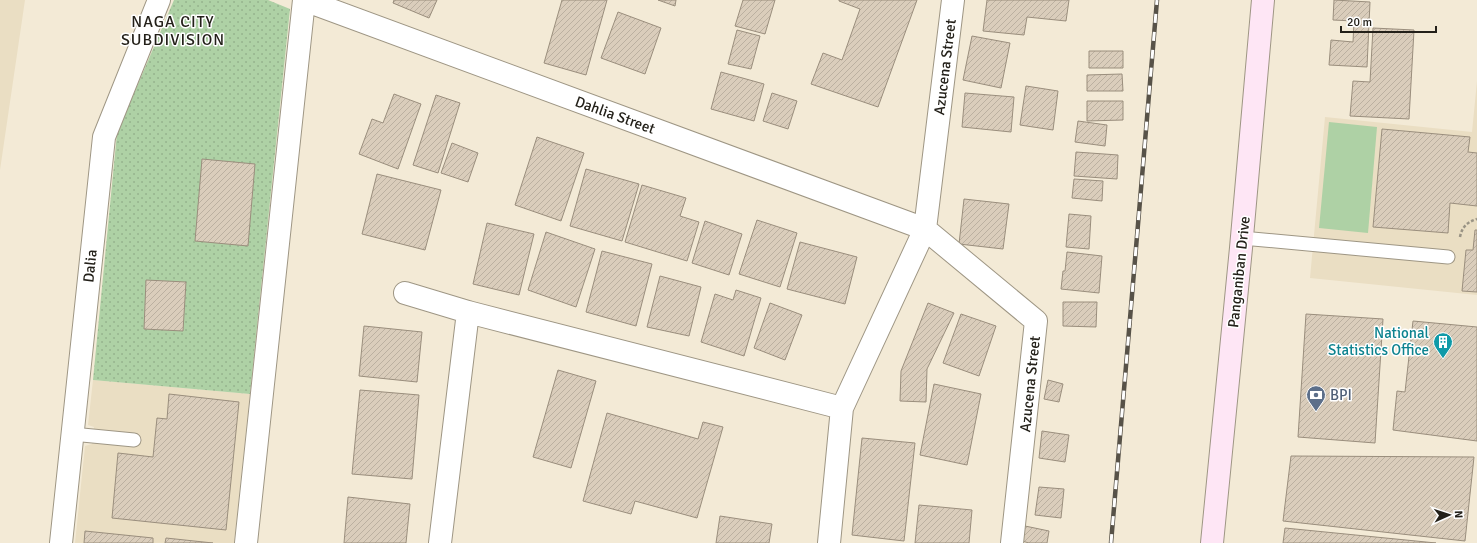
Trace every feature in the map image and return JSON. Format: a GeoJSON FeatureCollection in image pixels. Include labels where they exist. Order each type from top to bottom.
{"type":"FeatureCollection","features":[{"type":"Feature","properties":{"kind":"main road","name":"Panganiban Drive"},"geometry":{"type":"LineString","coordinates":[[1212,543],[1242,238],[1263,0]]}},
{"type":"Feature","properties":{"kind":"street","name":"Dalia"},"geometry":{"type":"LineString","coordinates":[[61,543],[104,137],[159,0]]}},
{"type":"Feature","properties":{"kind":"street","name":"Dahlia Street"},"geometry":{"type":"LineString","coordinates":[[304,0],[925,229]]}},
{"type":"Feature","properties":{"kind":"street"},"geometry":{"type":"LineString","coordinates":[[246,543],[304,0]]}},
{"type":"Feature","properties":{"kind":"street","name":"Azucena Street"},"geometry":{"type":"LineString","coordinates":[[829,543],[842,408],[925,229],[953,0]]}},
{"type":"Feature","properties":{"kind":"street","name":"Azucena Street"},"geometry":{"type":"LineString","coordinates":[[925,229],[1036,321],[1012,543]]}},
{"type":"Feature","properties":{"kind":"street"},"geometry":{"type":"LineString","coordinates":[[405,293],[468,312],[842,408]]}},
{"type":"Feature","properties":{"kind":"street"},"geometry":{"type":"LineString","coordinates":[[440,543],[468,312]]}},
{"type":"Feature","properties":{"kind":"lane"},"geometry":{"type":"LineString","coordinates":[[1242,238],[1448,257]]}},
{"type":"Feature","properties":{"kind":"lane"},"geometry":{"type":"LineString","coordinates":[[72,434],[134,440]]}},
{"type":"Feature","properties":{"kind":"shaded area"},"geometry":{"type":"Polygon","coordinates":[[[0,0],[25,0],[0,170],[0,0]]]}},
{"type":"Feature","properties":{"kind":"shaded area"},"geometry":{"type":"Polygon","coordinates":[[[1477,81],[1477,295],[1310,278],[1325,117],[1472,132],[1477,81]]]}},
{"type":"Feature","properties":{"kind":"shaded area"},"geometry":{"type":"Polygon","coordinates":[[[93,380],[250,394],[234,543],[75,543],[85,446],[92,444],[94,427],[88,425],[93,380]]]}},
{"type":"Feature","properties":{"kind":"green space"},"geometry":{"type":"Polygon","coordinates":[[[174,0],[268,0],[290,9],[250,394],[93,380],[117,133],[174,0]]]}},
{"type":"Feature","properties":{"kind":"green space"},"geometry":{"type":"Polygon","coordinates":[[[1329,122],[1377,127],[1368,233],[1319,228],[1329,122]]]}},
{"type":"Feature","properties":{"kind":"building"},"geometry":{"type":"Polygon","coordinates":[[[394,0],[437,0],[429,18],[393,3],[394,0]]]}},
{"type":"Feature","properties":{"kind":"building"},"geometry":{"type":"Polygon","coordinates":[[[562,0],[607,0],[586,75],[544,63],[562,0]]]}},
{"type":"Feature","properties":{"kind":"building"},"geometry":{"type":"Polygon","coordinates":[[[658,0],[676,0],[675,6],[658,0]]]}},
{"type":"Feature","properties":{"kind":"building"},"geometry":{"type":"Polygon","coordinates":[[[743,0],[775,0],[765,34],[735,26],[743,0]]]}},
{"type":"Feature","properties":{"kind":"building"},"geometry":{"type":"Polygon","coordinates":[[[839,0],[917,0],[878,107],[811,84],[823,53],[842,60],[860,9],[839,0]]]}},
{"type":"Feature","properties":{"kind":"building"},"geometry":{"type":"Polygon","coordinates":[[[987,0],[1069,0],[1066,21],[1027,17],[1024,35],[983,31],[987,0]]]}},
{"type":"Feature","properties":{"kind":"building"},"geometry":{"type":"Polygon","coordinates":[[[1334,0],[1370,2],[1367,67],[1329,65],[1331,40],[1353,42],[1354,21],[1333,20],[1334,0]]]}},
{"type":"Feature","properties":{"kind":"building"},"geometry":{"type":"Polygon","coordinates":[[[618,12],[661,28],[645,74],[601,58],[618,12]]]}},
{"type":"Feature","properties":{"kind":"building"},"geometry":{"type":"Polygon","coordinates":[[[1373,28],[1414,30],[1409,119],[1350,116],[1353,81],[1370,82],[1373,28]]]}},
{"type":"Feature","properties":{"kind":"building"},"geometry":{"type":"Polygon","coordinates":[[[737,30],[760,36],[751,69],[728,64],[737,30]]]}},
{"type":"Feature","properties":{"kind":"building"},"geometry":{"type":"Polygon","coordinates":[[[972,36],[1010,43],[1001,88],[963,80],[972,36]]]}},
{"type":"Feature","properties":{"kind":"building"},"geometry":{"type":"Polygon","coordinates":[[[1089,51],[1123,51],[1123,68],[1089,68],[1089,51]]]}},
{"type":"Feature","properties":{"kind":"building"},"geometry":{"type":"Polygon","coordinates":[[[721,72],[764,84],[754,121],[711,109],[721,72]]]}},
{"type":"Feature","properties":{"kind":"building"},"geometry":{"type":"Polygon","coordinates":[[[1122,74],[1123,91],[1087,91],[1087,75],[1122,74]]]}},
{"type":"Feature","properties":{"kind":"building"},"geometry":{"type":"Polygon","coordinates":[[[1026,86],[1058,91],[1053,130],[1020,125],[1026,86]]]}},
{"type":"Feature","properties":{"kind":"building"},"geometry":{"type":"Polygon","coordinates":[[[772,93],[797,101],[788,129],[763,121],[772,93]]]}},
{"type":"Feature","properties":{"kind":"building"},"geometry":{"type":"Polygon","coordinates":[[[965,93],[1014,97],[1011,132],[962,127],[965,93]]]}},
{"type":"Feature","properties":{"kind":"building"},"geometry":{"type":"Polygon","coordinates":[[[394,94],[421,104],[398,169],[359,154],[372,119],[383,123],[394,94]]]}},
{"type":"Feature","properties":{"kind":"building"},"geometry":{"type":"Polygon","coordinates":[[[436,95],[460,103],[438,173],[413,165],[436,95]]]}},
{"type":"Feature","properties":{"kind":"building"},"geometry":{"type":"Polygon","coordinates":[[[1087,101],[1123,101],[1123,120],[1087,121],[1087,101]]]}},
{"type":"Feature","properties":{"kind":"building"},"geometry":{"type":"Polygon","coordinates":[[[1078,121],[1107,125],[1105,146],[1075,142],[1078,121]]]}},
{"type":"Feature","properties":{"kind":"building"},"geometry":{"type":"Polygon","coordinates":[[[1382,129],[1470,137],[1468,152],[1477,153],[1477,206],[1450,203],[1448,233],[1373,227],[1382,129]]]}},
{"type":"Feature","properties":{"kind":"building"},"geometry":{"type":"Polygon","coordinates":[[[537,137],[584,153],[561,221],[515,205],[537,137]]]}},
{"type":"Feature","properties":{"kind":"building"},"geometry":{"type":"Polygon","coordinates":[[[452,143],[478,153],[468,182],[441,173],[452,143]]]}},
{"type":"Feature","properties":{"kind":"building"},"geometry":{"type":"Polygon","coordinates":[[[1076,152],[1118,155],[1117,179],[1074,176],[1076,152]]]}},
{"type":"Feature","properties":{"kind":"building"},"geometry":{"type":"Polygon","coordinates":[[[202,159],[255,164],[248,246],[195,241],[202,159]]]}},
{"type":"Feature","properties":{"kind":"building"},"geometry":{"type":"Polygon","coordinates":[[[586,169],[639,184],[622,241],[570,226],[586,169]]]}},
{"type":"Feature","properties":{"kind":"building"},"geometry":{"type":"Polygon","coordinates":[[[377,174],[441,190],[425,250],[362,234],[377,174]]]}},
{"type":"Feature","properties":{"kind":"building"},"geometry":{"type":"Polygon","coordinates":[[[1074,179],[1103,181],[1102,201],[1072,198],[1074,179]]]}},
{"type":"Feature","properties":{"kind":"building"},"geometry":{"type":"Polygon","coordinates":[[[642,185],[686,198],[680,216],[699,222],[687,261],[625,242],[642,185]]]}},
{"type":"Feature","properties":{"kind":"building"},"geometry":{"type":"Polygon","coordinates":[[[964,199],[1009,204],[1003,249],[959,244],[964,199]]]}},
{"type":"Feature","properties":{"kind":"building"},"geometry":{"type":"Polygon","coordinates":[[[1069,214],[1091,216],[1089,249],[1066,247],[1069,214]]]}},
{"type":"Feature","properties":{"kind":"building"},"geometry":{"type":"Polygon","coordinates":[[[757,220],[797,233],[780,287],[739,274],[757,220]]]}},
{"type":"Feature","properties":{"kind":"building"},"geometry":{"type":"Polygon","coordinates":[[[705,221],[742,234],[729,275],[692,263],[705,221]]]}},
{"type":"Feature","properties":{"kind":"building"},"geometry":{"type":"Polygon","coordinates":[[[487,223],[534,234],[519,295],[473,284],[487,223]]]}},
{"type":"Feature","properties":{"kind":"building"},"geometry":{"type":"Polygon","coordinates":[[[1475,230],[1477,230],[1477,292],[1462,291],[1466,250],[1473,250],[1475,230]]]}},
{"type":"Feature","properties":{"kind":"building"},"geometry":{"type":"Polygon","coordinates":[[[546,232],[595,249],[576,307],[528,290],[546,232]]]}},
{"type":"Feature","properties":{"kind":"building"},"geometry":{"type":"Polygon","coordinates":[[[800,242],[857,257],[845,304],[787,289],[800,242]]]}},
{"type":"Feature","properties":{"kind":"building"},"geometry":{"type":"Polygon","coordinates":[[[602,251],[652,264],[636,326],[586,312],[602,251]]]}},
{"type":"Feature","properties":{"kind":"building"},"geometry":{"type":"Polygon","coordinates":[[[1067,252],[1102,256],[1099,293],[1061,289],[1067,252]]]}},
{"type":"Feature","properties":{"kind":"building"},"geometry":{"type":"Polygon","coordinates":[[[660,276],[701,287],[689,336],[647,327],[660,276]]]}},
{"type":"Feature","properties":{"kind":"building"},"geometry":{"type":"Polygon","coordinates":[[[146,280],[186,282],[183,331],[144,329],[146,280]]]}},
{"type":"Feature","properties":{"kind":"building"},"geometry":{"type":"Polygon","coordinates":[[[736,290],[761,298],[744,356],[701,342],[715,294],[733,300],[736,290]]]}},
{"type":"Feature","properties":{"kind":"building"},"geometry":{"type":"Polygon","coordinates":[[[1063,302],[1097,302],[1096,327],[1063,326],[1063,302]]]}},
{"type":"Feature","properties":{"kind":"building"},"geometry":{"type":"Polygon","coordinates":[[[770,303],[802,315],[785,360],[754,348],[770,303]]]}},
{"type":"Feature","properties":{"kind":"building"},"geometry":{"type":"Polygon","coordinates":[[[928,303],[954,313],[927,369],[926,402],[900,401],[901,371],[928,303]]]}},
{"type":"Feature","properties":{"kind":"building"},"geometry":{"type":"Polygon","coordinates":[[[961,314],[996,326],[979,376],[943,363],[961,314]]]}},
{"type":"Feature","properties":{"kind":"building"},"geometry":{"type":"Polygon","coordinates":[[[1306,314],[1383,319],[1375,443],[1298,437],[1306,314]]]}},
{"type":"Feature","properties":{"kind":"building","name":"National Statistics Office"},"geometry":{"type":"Polygon","coordinates":[[[1413,321],[1477,327],[1477,441],[1393,430],[1397,391],[1405,392],[1413,321]]]}},
{"type":"Feature","properties":{"kind":"building"},"geometry":{"type":"Polygon","coordinates":[[[364,326],[422,332],[417,382],[359,376],[364,326]]]}},
{"type":"Feature","properties":{"kind":"building"},"geometry":{"type":"Polygon","coordinates":[[[558,370],[596,381],[571,468],[533,457],[558,370]]]}},
{"type":"Feature","properties":{"kind":"building"},"geometry":{"type":"Polygon","coordinates":[[[1048,380],[1063,384],[1059,402],[1044,399],[1048,380]]]}},
{"type":"Feature","properties":{"kind":"building"},"geometry":{"type":"Polygon","coordinates":[[[934,384],[981,394],[967,465],[920,455],[934,384]]]}},
{"type":"Feature","properties":{"kind":"building"},"geometry":{"type":"Polygon","coordinates":[[[360,390],[419,395],[412,479],[352,474],[360,390]]]}},
{"type":"Feature","properties":{"kind":"building"},"geometry":{"type":"Polygon","coordinates":[[[169,394],[239,402],[226,530],[112,518],[118,453],[153,457],[157,418],[167,419],[169,394]]]}},
{"type":"Feature","properties":{"kind":"building"},"geometry":{"type":"Polygon","coordinates":[[[607,413],[698,439],[703,422],[723,427],[697,518],[635,501],[631,514],[583,501],[607,413]]]}},
{"type":"Feature","properties":{"kind":"building"},"geometry":{"type":"Polygon","coordinates":[[[1042,431],[1069,435],[1065,462],[1039,458],[1042,431]]]}},
{"type":"Feature","properties":{"kind":"building"},"geometry":{"type":"Polygon","coordinates":[[[862,438],[915,443],[904,541],[852,535],[862,438]]]}},
{"type":"Feature","properties":{"kind":"building"},"geometry":{"type":"Polygon","coordinates":[[[1291,456],[1474,457],[1465,541],[1283,521],[1291,456]]]}},
{"type":"Feature","properties":{"kind":"building"},"geometry":{"type":"Polygon","coordinates":[[[1039,487],[1064,489],[1061,518],[1035,515],[1039,487]]]}},
{"type":"Feature","properties":{"kind":"building"},"geometry":{"type":"Polygon","coordinates":[[[348,497],[410,504],[406,543],[344,543],[348,497]]]}},
{"type":"Feature","properties":{"kind":"building"},"geometry":{"type":"Polygon","coordinates":[[[919,505],[972,510],[969,543],[915,543],[919,505]]]}},
{"type":"Feature","properties":{"kind":"building"},"geometry":{"type":"Polygon","coordinates":[[[720,516],[772,524],[769,543],[716,543],[720,516]]]}},
{"type":"Feature","properties":{"kind":"building"},"geometry":{"type":"Polygon","coordinates":[[[1025,526],[1049,531],[1047,543],[1029,543],[1022,541],[1025,526]]]}},
{"type":"Feature","properties":{"kind":"building"},"geometry":{"type":"Polygon","coordinates":[[[1285,528],[1436,543],[1283,543],[1285,528]]]}},
{"type":"Feature","properties":{"kind":"building"},"geometry":{"type":"Polygon","coordinates":[[[85,531],[153,538],[153,543],[84,543],[85,531]]]}},
{"type":"Feature","properties":{"kind":"building"},"geometry":{"type":"Polygon","coordinates":[[[166,538],[213,543],[165,543],[166,538]]]}},
{"type":"Feature","properties":{"kind":"railway"},"geometry":{"type":"LineString","coordinates":[[1111,543],[1157,0]]}},
{"type":"Feature","properties":{"kind":"place","name":"National Statistics Office"},"geometry":{"type":"Point","coordinates":[1443,359]}},
{"type":"Feature","properties":{"kind":"place","name":"BPI"},"geometry":{"type":"Point","coordinates":[1316,412]}},
{"type":"Feature","properties":{"kind":"district","name":"NAGA CITY SUBDIVISION"},"geometry":{"type":"Point","coordinates":[173,30]}}]}
